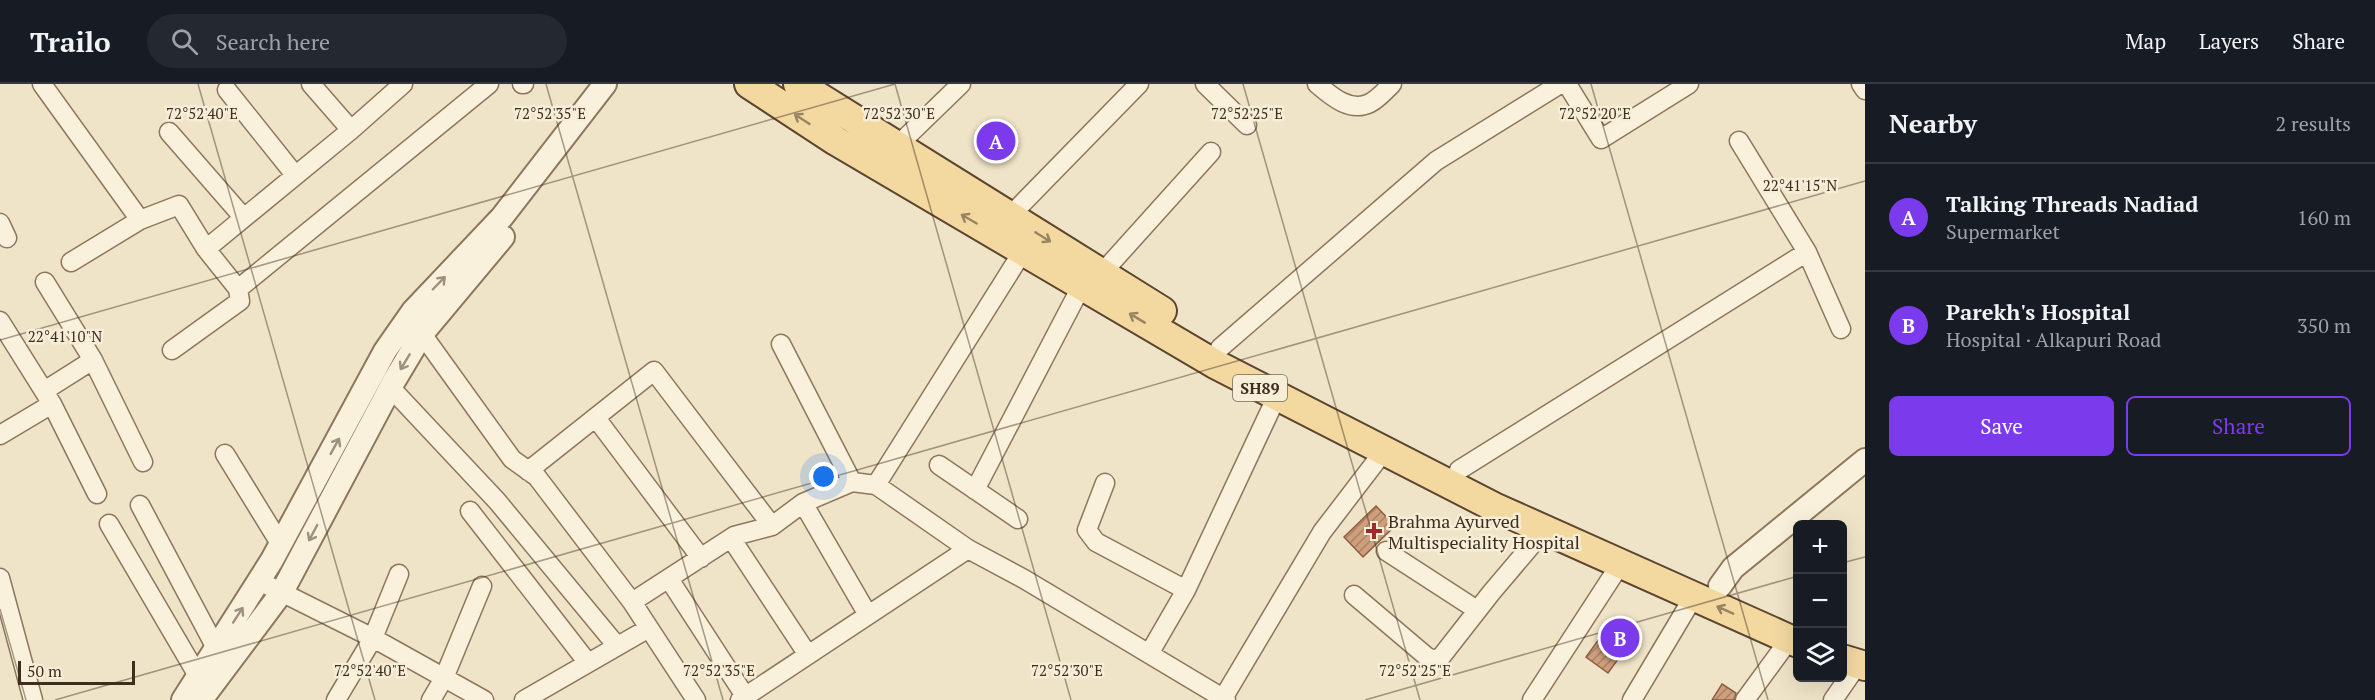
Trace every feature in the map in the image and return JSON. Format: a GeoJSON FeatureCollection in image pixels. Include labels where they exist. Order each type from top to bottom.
{"type":"FeatureCollection","features":[{"type":"Feature","properties":{"kind":"main road","name":"SH89"},"geometry":{"type":"LineString","coordinates":[[748,84],[836,141],[1023,250],[1092,279],[1324,405],[1631,551],[1793,634]]}},
{"type":"Feature","properties":{"kind":"main road","name":"SH89"},"geometry":{"type":"LineString","coordinates":[[798,84],[1010,216],[1092,279],[1215,364],[1494,507],[1621,563],[1707,591]]}},
{"type":"Feature","properties":{"kind":"main road"},"geometry":{"type":"LineString","coordinates":[[1847,645],[1858,659]]}},
{"type":"Feature","properties":{"kind":"street"},"geometry":{"type":"LineString","coordinates":[[42,84],[140,220]]}},
{"type":"Feature","properties":{"kind":"street"},"geometry":{"type":"LineString","coordinates":[[311,84],[351,130]]}},
{"type":"Feature","properties":{"kind":"street"},"geometry":{"type":"LineString","coordinates":[[238,289],[489,84]]}},
{"type":"Feature","properties":{"kind":"street"},"geometry":{"type":"LineString","coordinates":[[183,700],[281,545],[385,351],[403,324],[502,217],[605,84]]}},
{"type":"Feature","properties":{"kind":"street"},"geometry":{"type":"LineString","coordinates":[[201,700],[282,592],[390,387],[422,334],[537,197],[622,84]]}},
{"type":"Feature","properties":{"kind":"street"},"geometry":{"type":"LineString","coordinates":[[897,146],[961,84]]}},
{"type":"Feature","properties":{"kind":"street"},"geometry":{"type":"LineString","coordinates":[[1010,216],[1139,84]]}},
{"type":"Feature","properties":{"kind":"street"},"geometry":{"type":"LineString","coordinates":[[1205,84],[1248,125]]}},
{"type":"Feature","properties":{"kind":"street"},"geometry":{"type":"LineString","coordinates":[[1317,84],[1335,100],[1355,106],[1369,104],[1392,84]]}},
{"type":"Feature","properties":{"kind":"street"},"geometry":{"type":"LineString","coordinates":[[1220,348],[1436,161],[1560,84]]}},
{"type":"Feature","properties":{"kind":"street"},"geometry":{"type":"LineString","coordinates":[[1567,84],[1601,139],[1689,84]]}},
{"type":"Feature","properties":{"kind":"street"},"geometry":{"type":"LineString","coordinates":[[1862,84],[1865,90]]}},
{"type":"Feature","properties":{"kind":"street"},"geometry":{"type":"LineString","coordinates":[[206,249],[351,130],[400,85]]}},
{"type":"Feature","properties":{"kind":"street"},"geometry":{"type":"LineString","coordinates":[[227,90],[295,175]]}},
{"type":"Feature","properties":{"kind":"street"},"geometry":{"type":"LineString","coordinates":[[169,132],[243,217]]}},
{"type":"Feature","properties":{"kind":"street"},"geometry":{"type":"LineString","coordinates":[[1739,141],[1807,252],[1841,329]]}},
{"type":"Feature","properties":{"kind":"street"},"geometry":{"type":"LineString","coordinates":[[975,490],[1092,279],[1211,152]]}},
{"type":"Feature","properties":{"kind":"street"},"geometry":{"type":"LineString","coordinates":[[71,262],[140,220],[179,205],[206,249],[238,289],[240,301],[172,350]]}},
{"type":"Feature","properties":{"kind":"street"},"geometry":{"type":"LineString","coordinates":[[876,484],[1023,250]]}},
{"type":"Feature","properties":{"kind":"street"},"geometry":{"type":"LineString","coordinates":[[1459,470],[1807,252]]}},
{"type":"Feature","properties":{"kind":"street"},"geometry":{"type":"LineString","coordinates":[[45,282],[93,360],[143,462]]}},
{"type":"Feature","properties":{"kind":"street"},"geometry":{"type":"LineString","coordinates":[[0,321],[48,397],[97,494]]}},
{"type":"Feature","properties":{"kind":"street"},"geometry":{"type":"LineString","coordinates":[[422,334],[512,459],[537,477],[632,602],[688,698]]}},
{"type":"Feature","properties":{"kind":"street"},"geometry":{"type":"LineString","coordinates":[[781,344],[852,482]]}},
{"type":"Feature","properties":{"kind":"street"},"geometry":{"type":"LineString","coordinates":[[0,435],[93,360]]}},
{"type":"Feature","properties":{"kind":"street"},"geometry":{"type":"LineString","coordinates":[[528,471],[654,371],[772,526]]}},
{"type":"Feature","properties":{"kind":"street"},"geometry":{"type":"LineString","coordinates":[[390,387],[497,501],[617,646]]}},
{"type":"Feature","properties":{"kind":"street"},"geometry":{"type":"LineString","coordinates":[[1149,654],[1186,590],[1277,396]]}},
{"type":"Feature","properties":{"kind":"street"},"geometry":{"type":"LineString","coordinates":[[596,418],[701,558]]}},
{"type":"Feature","properties":{"kind":"street"},"geometry":{"type":"LineString","coordinates":[[632,602],[731,538],[772,526],[803,503],[852,482],[876,484],[968,549],[1024,579],[1224,699],[1322,532],[1384,452]]}},
{"type":"Feature","properties":{"kind":"street"},"geometry":{"type":"LineString","coordinates":[[225,454],[281,545]]}},
{"type":"Feature","properties":{"kind":"street"},"geometry":{"type":"LineString","coordinates":[[1632,700],[1707,591],[1865,460]]}},
{"type":"Feature","properties":{"kind":"street"},"geometry":{"type":"LineString","coordinates":[[939,465],[1018,519]]}},
{"type":"Feature","properties":{"kind":"street"},"geometry":{"type":"LineString","coordinates":[[1105,483],[1087,530],[1090,537],[1186,590]]}},
{"type":"Feature","properties":{"kind":"street"},"geometry":{"type":"LineString","coordinates":[[803,503],[868,615]]}},
{"type":"Feature","properties":{"kind":"street"},"geometry":{"type":"LineString","coordinates":[[140,505],[216,648]]}},
{"type":"Feature","properties":{"kind":"street"},"geometry":{"type":"LineString","coordinates":[[470,511],[588,663]]}},
{"type":"Feature","properties":{"kind":"street"},"geometry":{"type":"LineString","coordinates":[[110,524],[198,676]]}},
{"type":"Feature","properties":{"kind":"street"},"geometry":{"type":"LineString","coordinates":[[1354,595],[1433,660],[1441,657],[1546,528]]}},
{"type":"Feature","properties":{"kind":"street"},"geometry":{"type":"LineString","coordinates":[[731,538],[808,655]]}},
{"type":"Feature","properties":{"kind":"street"},"geometry":{"type":"LineString","coordinates":[[669,579],[743,698],[968,549]]}},
{"type":"Feature","properties":{"kind":"street"},"geometry":{"type":"LineString","coordinates":[[1386,551],[1477,610]]}},
{"type":"Feature","properties":{"kind":"street"},"geometry":{"type":"LineString","coordinates":[[1532,700],[1621,563]]}},
{"type":"Feature","properties":{"kind":"street"},"geometry":{"type":"LineString","coordinates":[[336,700],[373,638],[399,574]]}},
{"type":"Feature","properties":{"kind":"street"},"geometry":{"type":"LineString","coordinates":[[0,578],[33,700]]}},
{"type":"Feature","properties":{"kind":"street"},"geometry":{"type":"LineString","coordinates":[[259,581],[373,638],[484,700]]}},
{"type":"Feature","properties":{"kind":"street"},"geometry":{"type":"LineString","coordinates":[[431,700],[444,678],[482,586]]}},
{"type":"Feature","properties":{"kind":"street"},"geometry":{"type":"LineString","coordinates":[[524,700],[649,628]]}},
{"type":"Feature","properties":{"kind":"street"},"geometry":{"type":"LineString","coordinates":[[1745,700],[1793,638]]}},
{"type":"Feature","properties":{"kind":"street"},"geometry":{"type":"LineString","coordinates":[[1833,700],[1858,659]]}},
{"type":"Feature","properties":{"kind":"building"},"geometry":{"type":"Polygon","coordinates":[[[996,132],[1010,148],[999,157],[983,143],[996,132]]]}},
{"type":"Feature","properties":{"kind":"building"},"geometry":{"type":"Polygon","coordinates":[[[1376,506],[1395,526],[1363,557],[1344,537],[1376,506]]]}},
{"type":"Feature","properties":{"kind":"building"},"geometry":{"type":"Polygon","coordinates":[[[1615,617],[1637,633],[1608,673],[1586,657],[1615,617]]]}},
{"type":"Feature","properties":{"kind":"building"},"geometry":{"type":"Polygon","coordinates":[[[1722,684],[1736,693],[1734,700],[1712,700],[1722,684]]]}},
{"type":"Feature","properties":{"kind":"place","name":"Talking Threads Nadiad"},"geometry":{"type":"Point","coordinates":[996,141]}},
{"type":"Feature","properties":{"kind":"place","name":"Brahma Ayurved Multispeciality Hospital"},"geometry":{"type":"Point","coordinates":[1374,531]}},
{"type":"Feature","properties":{"kind":"place","name":"Parekh's Hospital"},"geometry":{"type":"Point","coordinates":[1620,638]}}]}
